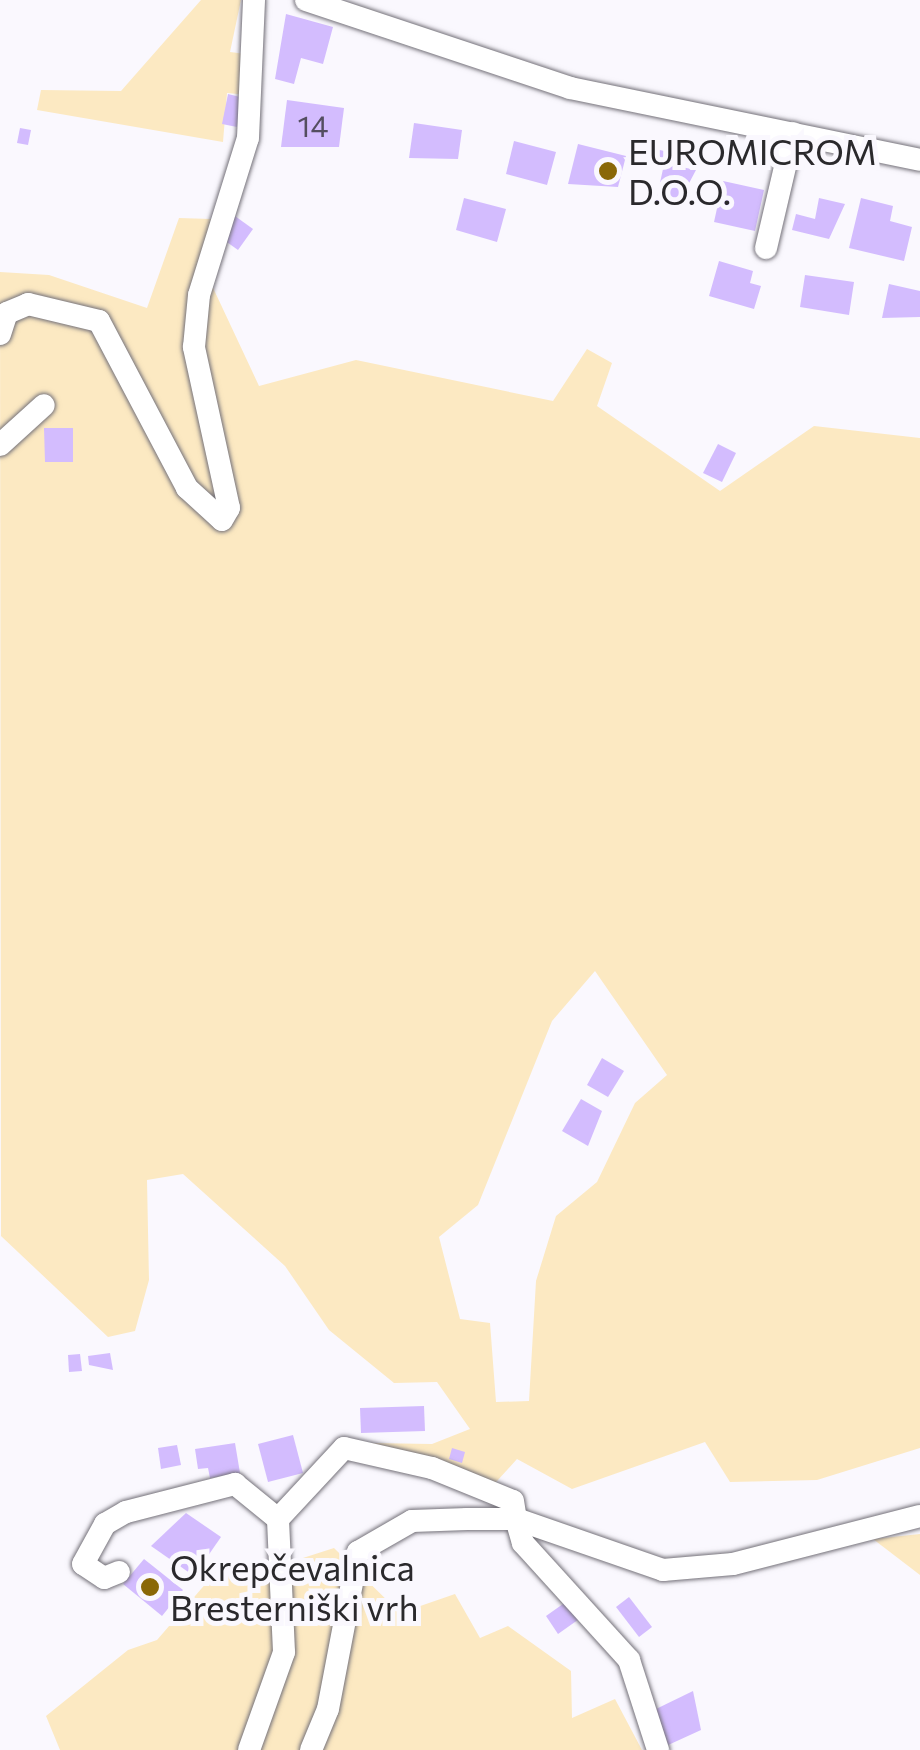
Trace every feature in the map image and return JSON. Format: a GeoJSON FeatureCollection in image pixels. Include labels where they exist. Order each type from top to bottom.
{"type":"FeatureCollection","features":[{"type":"Feature","properties":{"kind":"street"},"geometry":{"type":"LineString","coordinates":[[0,334],[7,314],[28,304],[99,321],[187,488],[222,520],[229,508],[194,347],[209,258],[248,138],[254,0]]}},
{"type":"Feature","properties":{"kind":"street"},"geometry":{"type":"LineString","coordinates":[[306,0],[570,88],[920,160]]}},
{"type":"Feature","properties":{"kind":"street"},"geometry":{"type":"LineString","coordinates":[[766,248],[793,134]]}},
{"type":"Feature","properties":{"kind":"street"},"geometry":{"type":"LineString","coordinates":[[0,445],[44,405]]}},
{"type":"Feature","properties":{"kind":"street"},"geometry":{"type":"LineString","coordinates":[[249,1750],[284,1652],[278,1519],[344,1448],[505,1497],[523,1542],[629,1660],[658,1750]]}},
{"type":"Feature","properties":{"kind":"street"},"geometry":{"type":"LineString","coordinates":[[119,1572],[104,1578],[83,1564],[105,1524],[175,1493],[235,1484],[278,1519]]}},
{"type":"Feature","properties":{"kind":"street"},"geometry":{"type":"LineString","coordinates":[[311,1750],[328,1709],[358,1552],[412,1521],[516,1519],[663,1570],[733,1564],[920,1516]]}},
{"type":"Feature","properties":{"kind":"shaded area"},"geometry":{"type":"Polygon","coordinates":[[[201,0],[241,0],[230,52],[246,54],[248,95],[227,93],[223,142],[37,110],[41,90],[121,91],[201,0]]]}},
{"type":"Feature","properties":{"kind":"shaded area"},"geometry":{"type":"Polygon","coordinates":[[[179,218],[211,219],[200,260],[259,386],[356,360],[553,401],[587,349],[612,363],[597,406],[720,491],[814,426],[920,438],[920,1448],[817,1480],[730,1482],[705,1442],[572,1489],[517,1459],[487,1492],[370,1443],[432,1444],[470,1429],[437,1382],[394,1383],[329,1330],[285,1266],[183,1174],[147,1180],[149,1280],[135,1331],[108,1337],[1,1236],[0,272],[49,275],[147,308],[179,218]],[[595,971],[552,1021],[478,1205],[439,1237],[460,1319],[490,1323],[496,1402],[529,1401],[536,1281],[556,1216],[597,1182],[635,1103],[667,1075],[595,971]]]}},
{"type":"Feature","properties":{"kind":"shaded area"},"geometry":{"type":"Polygon","coordinates":[[[920,1534],[920,1575],[873,1539],[920,1534]]]}},
{"type":"Feature","properties":{"kind":"shaded area"},"geometry":{"type":"Polygon","coordinates":[[[334,1548],[400,1613],[455,1594],[480,1638],[508,1626],[571,1671],[572,1718],[615,1699],[642,1750],[60,1750],[46,1716],[128,1650],[157,1640],[227,1559],[241,1578],[334,1548]]]}},
{"type":"Feature","properties":{"kind":"building"},"geometry":{"type":"Polygon","coordinates":[[[286,14],[333,27],[323,64],[301,58],[294,84],[275,79],[286,14]]]}},
{"type":"Feature","properties":{"kind":"building"},"geometry":{"type":"Polygon","coordinates":[[[228,94],[244,98],[237,127],[222,124],[228,94]]]}},
{"type":"Feature","properties":{"kind":"building"},"geometry":{"type":"Polygon","coordinates":[[[287,100],[344,108],[339,147],[281,147],[287,100]]]}},
{"type":"Feature","properties":{"kind":"building"},"geometry":{"type":"Polygon","coordinates":[[[414,123],[462,130],[458,159],[409,158],[414,123]]]}},
{"type":"Feature","properties":{"kind":"building"},"geometry":{"type":"Polygon","coordinates":[[[20,128],[31,130],[28,145],[17,143],[20,128]]]}},
{"type":"Feature","properties":{"kind":"building"},"geometry":{"type":"Polygon","coordinates":[[[514,141],[556,152],[547,185],[506,174],[514,141]]]}},
{"type":"Feature","properties":{"kind":"building"},"geometry":{"type":"Polygon","coordinates":[[[578,144],[626,156],[618,187],[568,184],[578,144]]]}},
{"type":"Feature","properties":{"kind":"building"},"geometry":{"type":"Polygon","coordinates":[[[655,149],[669,152],[667,164],[696,170],[677,206],[656,201],[663,169],[651,166],[655,149]]]}},
{"type":"Feature","properties":{"kind":"building"},"geometry":{"type":"Polygon","coordinates":[[[723,181],[764,190],[755,231],[714,222],[723,181]]]}},
{"type":"Feature","properties":{"kind":"building"},"geometry":{"type":"Polygon","coordinates":[[[464,198],[506,209],[497,242],[456,230],[464,198]]]}},
{"type":"Feature","properties":{"kind":"building"},"geometry":{"type":"Polygon","coordinates":[[[819,198],[845,204],[829,239],[792,230],[796,214],[815,219],[819,198]]]}},
{"type":"Feature","properties":{"kind":"building"},"geometry":{"type":"Polygon","coordinates":[[[861,198],[893,206],[890,221],[912,227],[904,261],[849,248],[861,198]]]}},
{"type":"Feature","properties":{"kind":"building"},"geometry":{"type":"Polygon","coordinates":[[[228,211],[253,229],[238,250],[224,240],[228,211]]]}},
{"type":"Feature","properties":{"kind":"building"},"geometry":{"type":"Polygon","coordinates":[[[719,261],[753,271],[750,283],[761,286],[754,309],[709,296],[719,261]]]}},
{"type":"Feature","properties":{"kind":"building"},"geometry":{"type":"Polygon","coordinates":[[[805,275],[854,282],[849,315],[800,307],[805,275]]]}},
{"type":"Feature","properties":{"kind":"building"},"geometry":{"type":"Polygon","coordinates":[[[889,284],[920,291],[920,317],[882,318],[889,284]]]}},
{"type":"Feature","properties":{"kind":"building"},"geometry":{"type":"Polygon","coordinates":[[[44,428],[73,428],[73,462],[45,462],[44,428]]]}},
{"type":"Feature","properties":{"kind":"building"},"geometry":{"type":"Polygon","coordinates":[[[718,444],[736,453],[722,482],[703,473],[718,444]]]}},
{"type":"Feature","properties":{"kind":"building"},"geometry":{"type":"Polygon","coordinates":[[[602,1058],[624,1071],[608,1097],[587,1085],[602,1058]]]}},
{"type":"Feature","properties":{"kind":"building"},"geometry":{"type":"Polygon","coordinates":[[[581,1099],[602,1111],[588,1146],[562,1131],[581,1099]]]}},
{"type":"Feature","properties":{"kind":"building"},"geometry":{"type":"Polygon","coordinates":[[[110,1353],[113,1370],[89,1365],[88,1356],[110,1353]]]}},
{"type":"Feature","properties":{"kind":"building"},"geometry":{"type":"Polygon","coordinates":[[[80,1354],[82,1371],[69,1372],[68,1355],[80,1354]]]}},
{"type":"Feature","properties":{"kind":"building"},"geometry":{"type":"Polygon","coordinates":[[[424,1406],[425,1431],[361,1433],[360,1408],[424,1406]]]}},
{"type":"Feature","properties":{"kind":"building"},"geometry":{"type":"Polygon","coordinates":[[[293,1435],[303,1473],[268,1482],[258,1444],[293,1435]]]}},
{"type":"Feature","properties":{"kind":"building"},"geometry":{"type":"Polygon","coordinates":[[[235,1443],[240,1473],[210,1478],[208,1468],[198,1469],[195,1449],[235,1443]]]}},
{"type":"Feature","properties":{"kind":"building"},"geometry":{"type":"Polygon","coordinates":[[[177,1445],[181,1465],[161,1469],[158,1448],[177,1445]]]}},
{"type":"Feature","properties":{"kind":"building"},"geometry":{"type":"Polygon","coordinates":[[[452,1448],[465,1452],[462,1463],[449,1459],[452,1448]]]}},
{"type":"Feature","properties":{"kind":"building"},"geometry":{"type":"Polygon","coordinates":[[[186,1513],[221,1537],[194,1576],[151,1546],[186,1513]]]}},
{"type":"Feature","properties":{"kind":"building"},"geometry":{"type":"Polygon","coordinates":[[[144,1559],[183,1590],[162,1616],[123,1584],[144,1559]]]}},
{"type":"Feature","properties":{"kind":"building"},"geometry":{"type":"Polygon","coordinates":[[[629,1597],[652,1627],[639,1637],[616,1607],[629,1597]]]}},
{"type":"Feature","properties":{"kind":"building"},"geometry":{"type":"Polygon","coordinates":[[[570,1599],[582,1617],[558,1634],[546,1616],[570,1599]]]}},
{"type":"Feature","properties":{"kind":"building"},"geometry":{"type":"Polygon","coordinates":[[[693,1691],[701,1730],[666,1746],[656,1709],[693,1691]]]}},
{"type":"Feature","properties":{"kind":"place","name":"EUROMICROM D.O.O."},"geometry":{"type":"Point","coordinates":[608,171]}},
{"type":"Feature","properties":{"kind":"place","name":"Okrepčevalnica Bresterniški vrh"},"geometry":{"type":"Point","coordinates":[150,1587]}}]}
